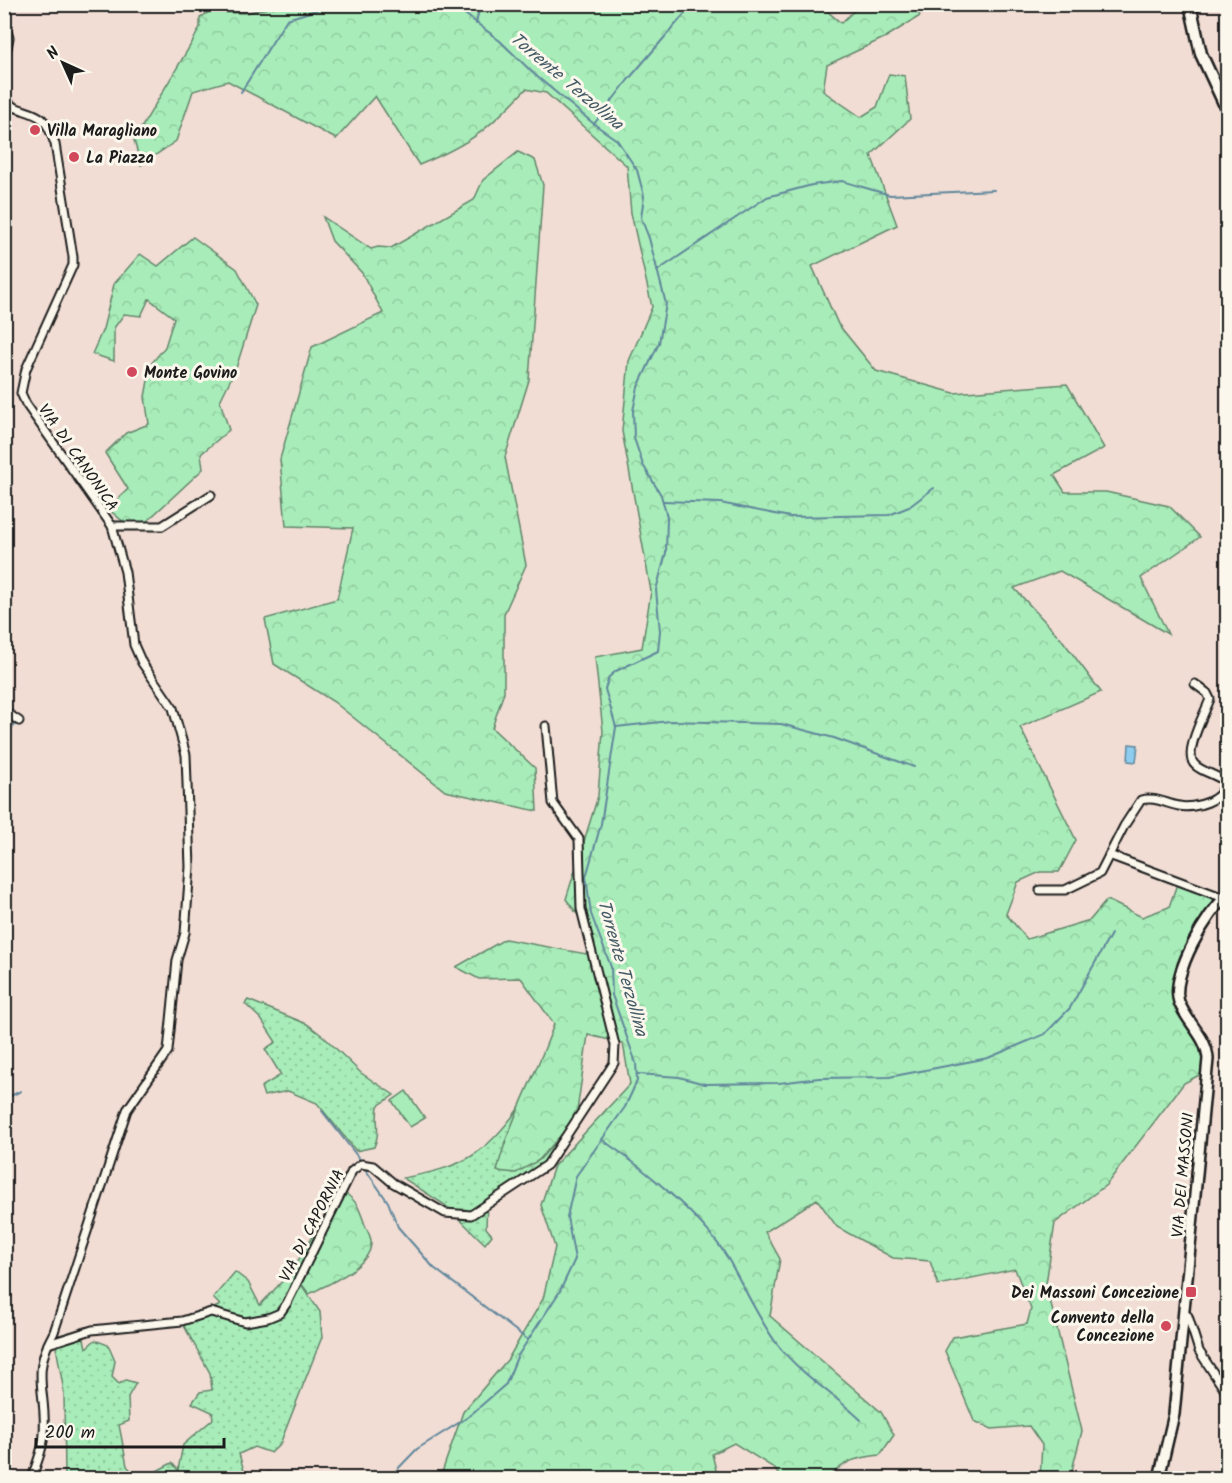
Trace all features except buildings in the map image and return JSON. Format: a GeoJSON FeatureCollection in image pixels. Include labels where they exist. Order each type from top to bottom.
{"type":"FeatureCollection","features":[{"type":"Feature","properties":{"kind":"main road"},"geometry":{"type":"LineString","coordinates":[[1190,4],[1201,54],[1227,112]]}},
{"type":"Feature","properties":{"kind":"street"},"geometry":{"type":"LineString","coordinates":[[4,20],[9,38],[4,64]]}},
{"type":"Feature","properties":{"kind":"street","name":"VIA DI CANONICA"},"geometry":{"type":"LineString","coordinates":[[4,99],[15,108],[42,119],[49,129],[55,144],[73,257],[73,265],[26,369],[21,393],[26,404],[112,526],[119,544],[134,645],[142,663],[172,708],[186,755],[190,867],[186,922],[177,960],[166,1056],[126,1110],[54,1332],[48,1344]]}},
{"type":"Feature","properties":{"kind":"street"},"geometry":{"type":"LineString","coordinates":[[112,526],[162,526],[211,495]]}},
{"type":"Feature","properties":{"kind":"street"},"geometry":{"type":"LineString","coordinates":[[1040,890],[1065,890],[1100,873],[1141,800],[1155,799],[1181,807],[1196,806],[1210,801],[1221,791],[1224,781],[1194,765],[1191,758],[1194,736],[1210,699],[1207,693],[1195,684]]}},
{"type":"Feature","properties":{"kind":"street"},"geometry":{"type":"LineString","coordinates":[[4,711],[19,721]]}},
{"type":"Feature","properties":{"kind":"street","name":"VIA DI CAPORNIA"},"geometry":{"type":"LineString","coordinates":[[48,1344],[92,1330],[182,1321],[211,1312],[245,1323],[280,1313],[352,1171],[363,1164],[445,1213],[471,1215],[547,1165],[614,1063],[615,1046],[581,909],[579,839],[553,803],[546,726]]}},
{"type":"Feature","properties":{"kind":"street"},"geometry":{"type":"LineString","coordinates":[[1109,855],[1226,897]]}},
{"type":"Feature","properties":{"kind":"street","name":"VIA DEI MASSONI"},"geometry":{"type":"LineString","coordinates":[[1159,1479],[1174,1414],[1208,1059],[1208,1047],[1179,1001],[1179,976],[1201,929],[1226,897]]}},
{"type":"Feature","properties":{"kind":"street"},"geometry":{"type":"LineString","coordinates":[[1185,1314],[1188,1316],[1200,1351],[1227,1395]]}},
{"type":"Feature","properties":{"kind":"street"},"geometry":{"type":"LineString","coordinates":[[32,1479],[45,1433],[39,1379],[41,1359],[48,1344]]}},
{"type":"Feature","properties":{"kind":"green space"},"geometry":{"type":"Polygon","coordinates":[[[286,4],[830,4],[826,10],[841,23],[860,5],[914,5],[920,16],[886,37],[827,65],[823,91],[861,117],[877,107],[889,74],[905,76],[910,119],[871,155],[897,225],[812,266],[838,324],[876,371],[954,393],[1067,384],[1104,448],[1054,475],[1065,492],[1106,492],[1169,506],[1200,537],[1141,578],[1168,634],[1060,571],[1014,588],[1063,641],[1101,692],[1020,727],[1076,840],[1059,872],[1040,872],[1018,882],[1006,914],[1027,939],[1090,920],[1107,900],[1142,917],[1169,907],[1177,884],[1219,900],[1193,932],[1173,998],[1198,1043],[1205,1072],[1184,1083],[1106,1185],[1055,1223],[1046,1284],[1082,1431],[1070,1478],[1040,1478],[1042,1445],[1029,1426],[992,1429],[974,1421],[945,1351],[953,1337],[1027,1324],[1031,1309],[1015,1269],[938,1285],[930,1261],[893,1258],[837,1227],[817,1199],[765,1232],[780,1259],[770,1316],[881,1412],[894,1435],[880,1455],[851,1461],[828,1478],[781,1478],[774,1468],[734,1443],[712,1454],[718,1478],[440,1478],[463,1412],[508,1359],[543,1299],[555,1247],[541,1205],[554,1166],[630,1084],[623,1043],[588,1035],[576,1118],[539,1160],[516,1173],[497,1171],[516,1115],[554,1024],[521,978],[479,979],[456,967],[505,939],[586,954],[592,934],[566,899],[598,796],[603,731],[595,657],[642,648],[651,591],[622,431],[629,361],[652,307],[631,213],[627,166],[546,93],[526,89],[478,134],[453,150],[419,165],[375,96],[336,139],[228,81],[193,91],[176,141],[141,165],[134,140],[193,41],[200,27],[200,18],[209,12],[245,13],[286,4]]]}},
{"type":"Feature","properties":{"kind":"green space"},"geometry":{"type":"Polygon","coordinates":[[[518,152],[535,160],[543,185],[529,380],[505,457],[526,565],[504,614],[504,692],[492,728],[535,768],[537,811],[445,791],[334,702],[274,664],[265,619],[337,599],[353,528],[286,526],[280,459],[312,347],[383,313],[362,273],[332,241],[323,217],[371,249],[391,248],[474,200],[483,180],[518,152]]]}},
{"type":"Feature","properties":{"kind":"green space"},"geometry":{"type":"Polygon","coordinates":[[[193,237],[237,269],[256,305],[236,368],[220,401],[229,430],[201,454],[203,469],[146,522],[125,523],[108,509],[128,489],[105,453],[126,433],[149,424],[145,397],[151,364],[165,347],[174,318],[149,299],[141,316],[124,314],[114,328],[114,361],[92,354],[103,329],[114,284],[140,254],[158,266],[193,237]]]}},
{"type":"Feature","properties":{"kind":"green space"},"geometry":{"type":"Polygon","coordinates":[[[248,1000],[307,1024],[361,1073],[394,1095],[378,1106],[377,1136],[374,1147],[356,1151],[317,1103],[288,1091],[264,1096],[261,1087],[281,1075],[265,1049],[276,1042],[261,1019],[245,1004],[248,1000]]]}},
{"type":"Feature","properties":{"kind":"green space"},"geometry":{"type":"Polygon","coordinates":[[[406,1091],[425,1118],[410,1127],[392,1101],[406,1091]]]}},
{"type":"Feature","properties":{"kind":"green space"},"geometry":{"type":"Polygon","coordinates":[[[521,1105],[504,1144],[539,1160],[562,1135],[543,1163],[487,1199],[486,1228],[492,1235],[485,1244],[445,1205],[403,1178],[442,1169],[471,1157],[496,1136],[521,1105]]]}},
{"type":"Feature","properties":{"kind":"green space"},"geometry":{"type":"Polygon","coordinates":[[[340,1189],[351,1197],[359,1208],[371,1239],[369,1252],[364,1260],[346,1274],[309,1294],[292,1271],[340,1189]]]}},
{"type":"Feature","properties":{"kind":"green space"},"geometry":{"type":"Polygon","coordinates":[[[292,1271],[320,1312],[322,1337],[280,1444],[271,1453],[254,1447],[239,1454],[245,1474],[259,1478],[65,1478],[64,1392],[57,1352],[59,1335],[82,1329],[86,1348],[95,1340],[108,1345],[115,1361],[112,1377],[119,1384],[126,1380],[136,1383],[128,1397],[129,1421],[119,1425],[127,1466],[135,1475],[153,1473],[172,1463],[178,1470],[183,1445],[213,1419],[212,1412],[192,1403],[200,1392],[212,1390],[210,1373],[183,1324],[220,1305],[213,1298],[235,1272],[248,1282],[260,1305],[292,1271]]]}},
{"type":"Feature","properties":{"kind":"water"},"geometry":{"type":"Polygon","coordinates":[[[1129,744],[1138,745],[1136,762],[1128,761],[1129,744]]]}},
{"type":"Feature","properties":{"kind":"waterway"},"geometry":{"type":"LineString","coordinates":[[241,92],[287,19],[336,4]]}},
{"type":"Feature","properties":{"kind":"waterway","name":"Torrente Terzollina"},"geometry":{"type":"LineString","coordinates":[[389,1478],[417,1449],[468,1417],[506,1384],[517,1357],[560,1291],[575,1259],[567,1217],[576,1176],[625,1107],[637,1081],[636,1063],[612,995],[611,967],[591,914],[586,877],[601,824],[616,727],[605,689],[609,677],[616,671],[658,651],[660,631],[656,590],[666,553],[667,517],[661,495],[643,465],[634,438],[633,411],[638,387],[659,343],[666,304],[649,238],[641,218],[644,196],[637,170],[617,140],[594,124],[535,75],[500,41],[452,4]]}},
{"type":"Feature","properties":{"kind":"waterway"},"geometry":{"type":"LineString","coordinates":[[476,24],[480,4]]}},
{"type":"Feature","properties":{"kind":"waterway"},"geometry":{"type":"LineString","coordinates":[[594,124],[693,4]]}},
{"type":"Feature","properties":{"kind":"waterway"},"geometry":{"type":"LineString","coordinates":[[657,271],[767,197],[812,185],[842,181],[890,195],[994,190]]}},
{"type":"Feature","properties":{"kind":"waterway"},"geometry":{"type":"LineString","coordinates":[[663,501],[720,503],[790,517],[889,515],[909,507],[934,488]]}},
{"type":"Feature","properties":{"kind":"waterway"},"geometry":{"type":"LineString","coordinates":[[616,727],[670,721],[781,724],[834,738],[914,767]]}},
{"type":"Feature","properties":{"kind":"waterway"},"geometry":{"type":"LineString","coordinates":[[4,736],[17,723]]}},
{"type":"Feature","properties":{"kind":"waterway"},"geometry":{"type":"LineString","coordinates":[[638,1074],[679,1077],[705,1084],[779,1083],[819,1078],[889,1077],[988,1058],[1045,1034],[1070,1008],[1111,934]]}},
{"type":"Feature","properties":{"kind":"waterway"},"geometry":{"type":"LineString","coordinates":[[4,1099],[21,1091]]}},
{"type":"Feature","properties":{"kind":"waterway"},"geometry":{"type":"LineString","coordinates":[[322,1111],[361,1161]]}},
{"type":"Feature","properties":{"kind":"waterway"},"geometry":{"type":"LineString","coordinates":[[601,1139],[652,1177],[702,1225],[727,1257],[777,1344],[796,1365],[861,1420]]}},
{"type":"Feature","properties":{"kind":"waterway"},"geometry":{"type":"LineString","coordinates":[[363,1166],[388,1202],[398,1227],[434,1268],[528,1340]]}},
{"type":"Feature","properties":{"kind":"place","name":"Villa Maragliano"},"geometry":{"type":"Point","coordinates":[35,130]}},
{"type":"Feature","properties":{"kind":"place","name":"La Piazza"},"geometry":{"type":"Point","coordinates":[74,157]}},
{"type":"Feature","properties":{"kind":"place","name":"Monte Govino"},"geometry":{"type":"Point","coordinates":[132,372]}},
{"type":"Feature","properties":{"kind":"place","name":"Dei Massoni Concezione"},"geometry":{"type":"Point","coordinates":[1191,1292]}},
{"type":"Feature","properties":{"kind":"place","name":"Convento della Concezione"},"geometry":{"type":"Point","coordinates":[1166,1326]}}]}
